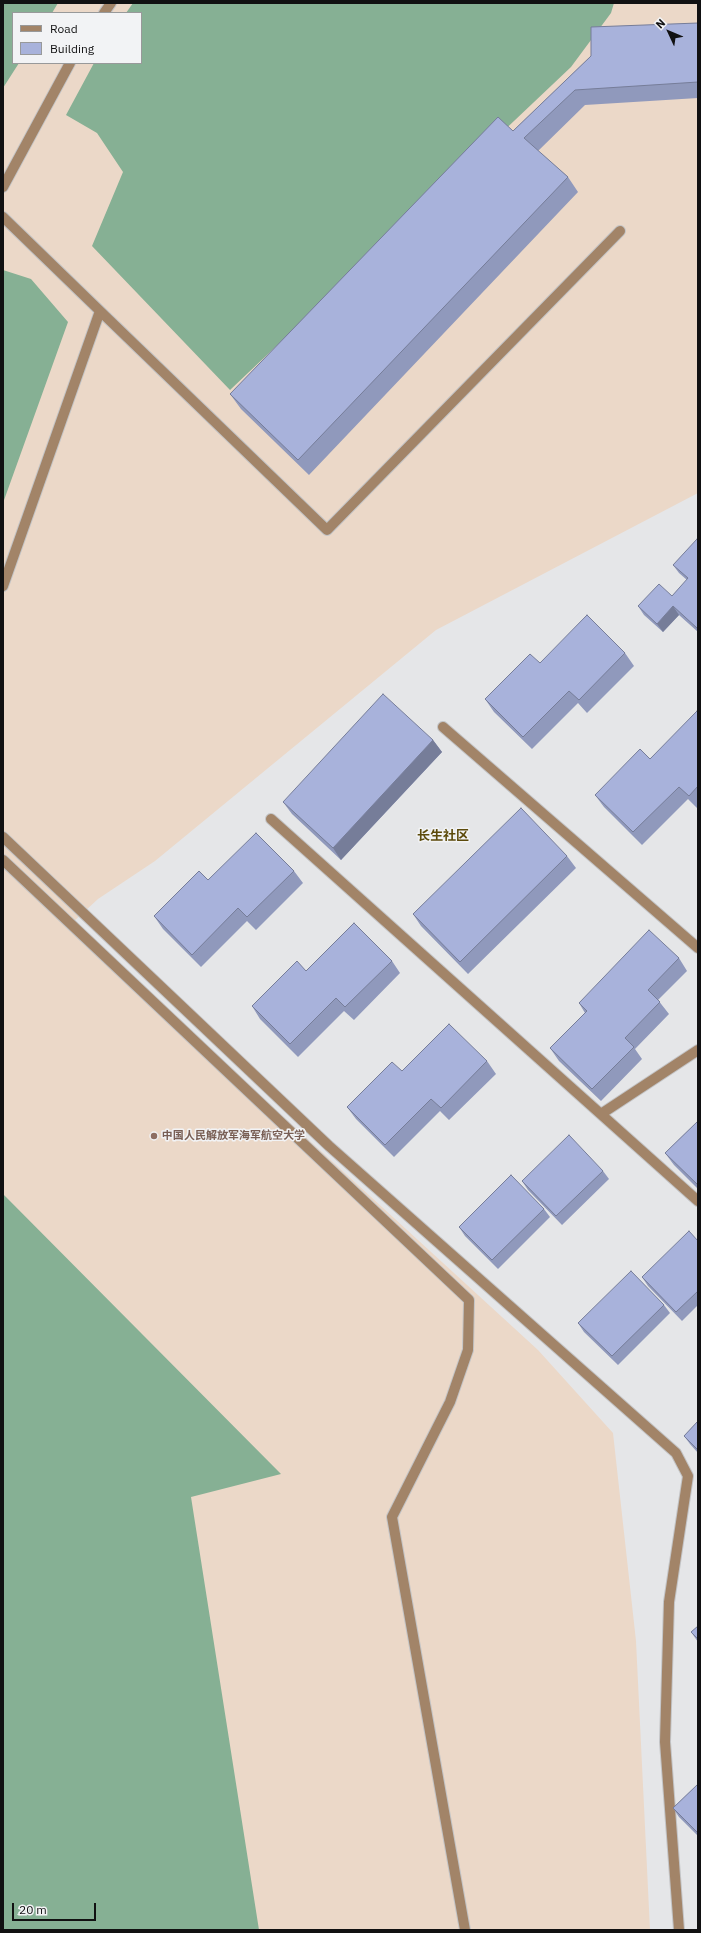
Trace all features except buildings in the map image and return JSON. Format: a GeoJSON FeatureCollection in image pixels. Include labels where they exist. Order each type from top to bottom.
{"type":"FeatureCollection","features":[{"type":"Feature","properties":{"kind":"street"},"geometry":{"type":"LineString","coordinates":[[105,12],[111,3]]}},
{"type":"Feature","properties":{"kind":"street"},"geometry":{"type":"LineString","coordinates":[[3,186],[69,64]]}},
{"type":"Feature","properties":{"kind":"street"},"geometry":{"type":"LineString","coordinates":[[3,217],[327,530],[620,231]]}},
{"type":"Feature","properties":{"kind":"street"},"geometry":{"type":"LineString","coordinates":[[3,586],[100,311]]}},
{"type":"Feature","properties":{"kind":"street"},"geometry":{"type":"LineString","coordinates":[[443,727],[698,948]]}},
{"type":"Feature","properties":{"kind":"street"},"geometry":{"type":"LineString","coordinates":[[271,819],[698,1201]]}},
{"type":"Feature","properties":{"kind":"street"},"geometry":{"type":"LineString","coordinates":[[3,837],[328,1146],[676,1453],[688,1476],[669,1602],[665,1742],[679,1930]]}},
{"type":"Feature","properties":{"kind":"street"},"geometry":{"type":"LineString","coordinates":[[3,860],[469,1300],[468,1350],[450,1402],[392,1517],[465,1930]]}},
{"type":"Feature","properties":{"kind":"street"},"geometry":{"type":"LineString","coordinates":[[601,1114],[698,1050]]}},
{"type":"Feature","properties":{"kind":"shaded area","name":"中国人民解放军海军航空大学"},"geometry":{"type":"Polygon","coordinates":[[[3,3],[698,3],[698,493],[436,630],[155,861],[98,899],[72,923],[538,1350],[613,1433],[636,1641],[650,1930],[3,1930],[3,3]]]}},
{"type":"Feature","properties":{"kind":"green space"},"geometry":{"type":"Polygon","coordinates":[[[3,3],[58,3],[53,12],[12,12],[12,64],[18,64],[3,88],[3,3]]]}},
{"type":"Feature","properties":{"kind":"green space"},"geometry":{"type":"Polygon","coordinates":[[[133,3],[614,3],[611,13],[571,67],[230,390],[92,246],[123,172],[97,133],[66,115],[93,64],[142,64],[142,12],[127,12],[133,3]]]}},
{"type":"Feature","properties":{"kind":"green space"},"geometry":{"type":"Polygon","coordinates":[[[3,270],[31,279],[68,322],[3,503],[3,270]]]}},
{"type":"Feature","properties":{"kind":"green space"},"geometry":{"type":"Polygon","coordinates":[[[3,1194],[281,1474],[191,1497],[259,1930],[3,1930],[3,1194]]]}},
{"type":"Feature","properties":{"kind":"place","name":"中国人民解放军海军航空大学"},"geometry":{"type":"Point","coordinates":[154,1136]}},
{"type":"Feature","properties":{"kind":"district","name":"长生社区"},"geometry":{"type":"Point","coordinates":[443,836]}}]}
